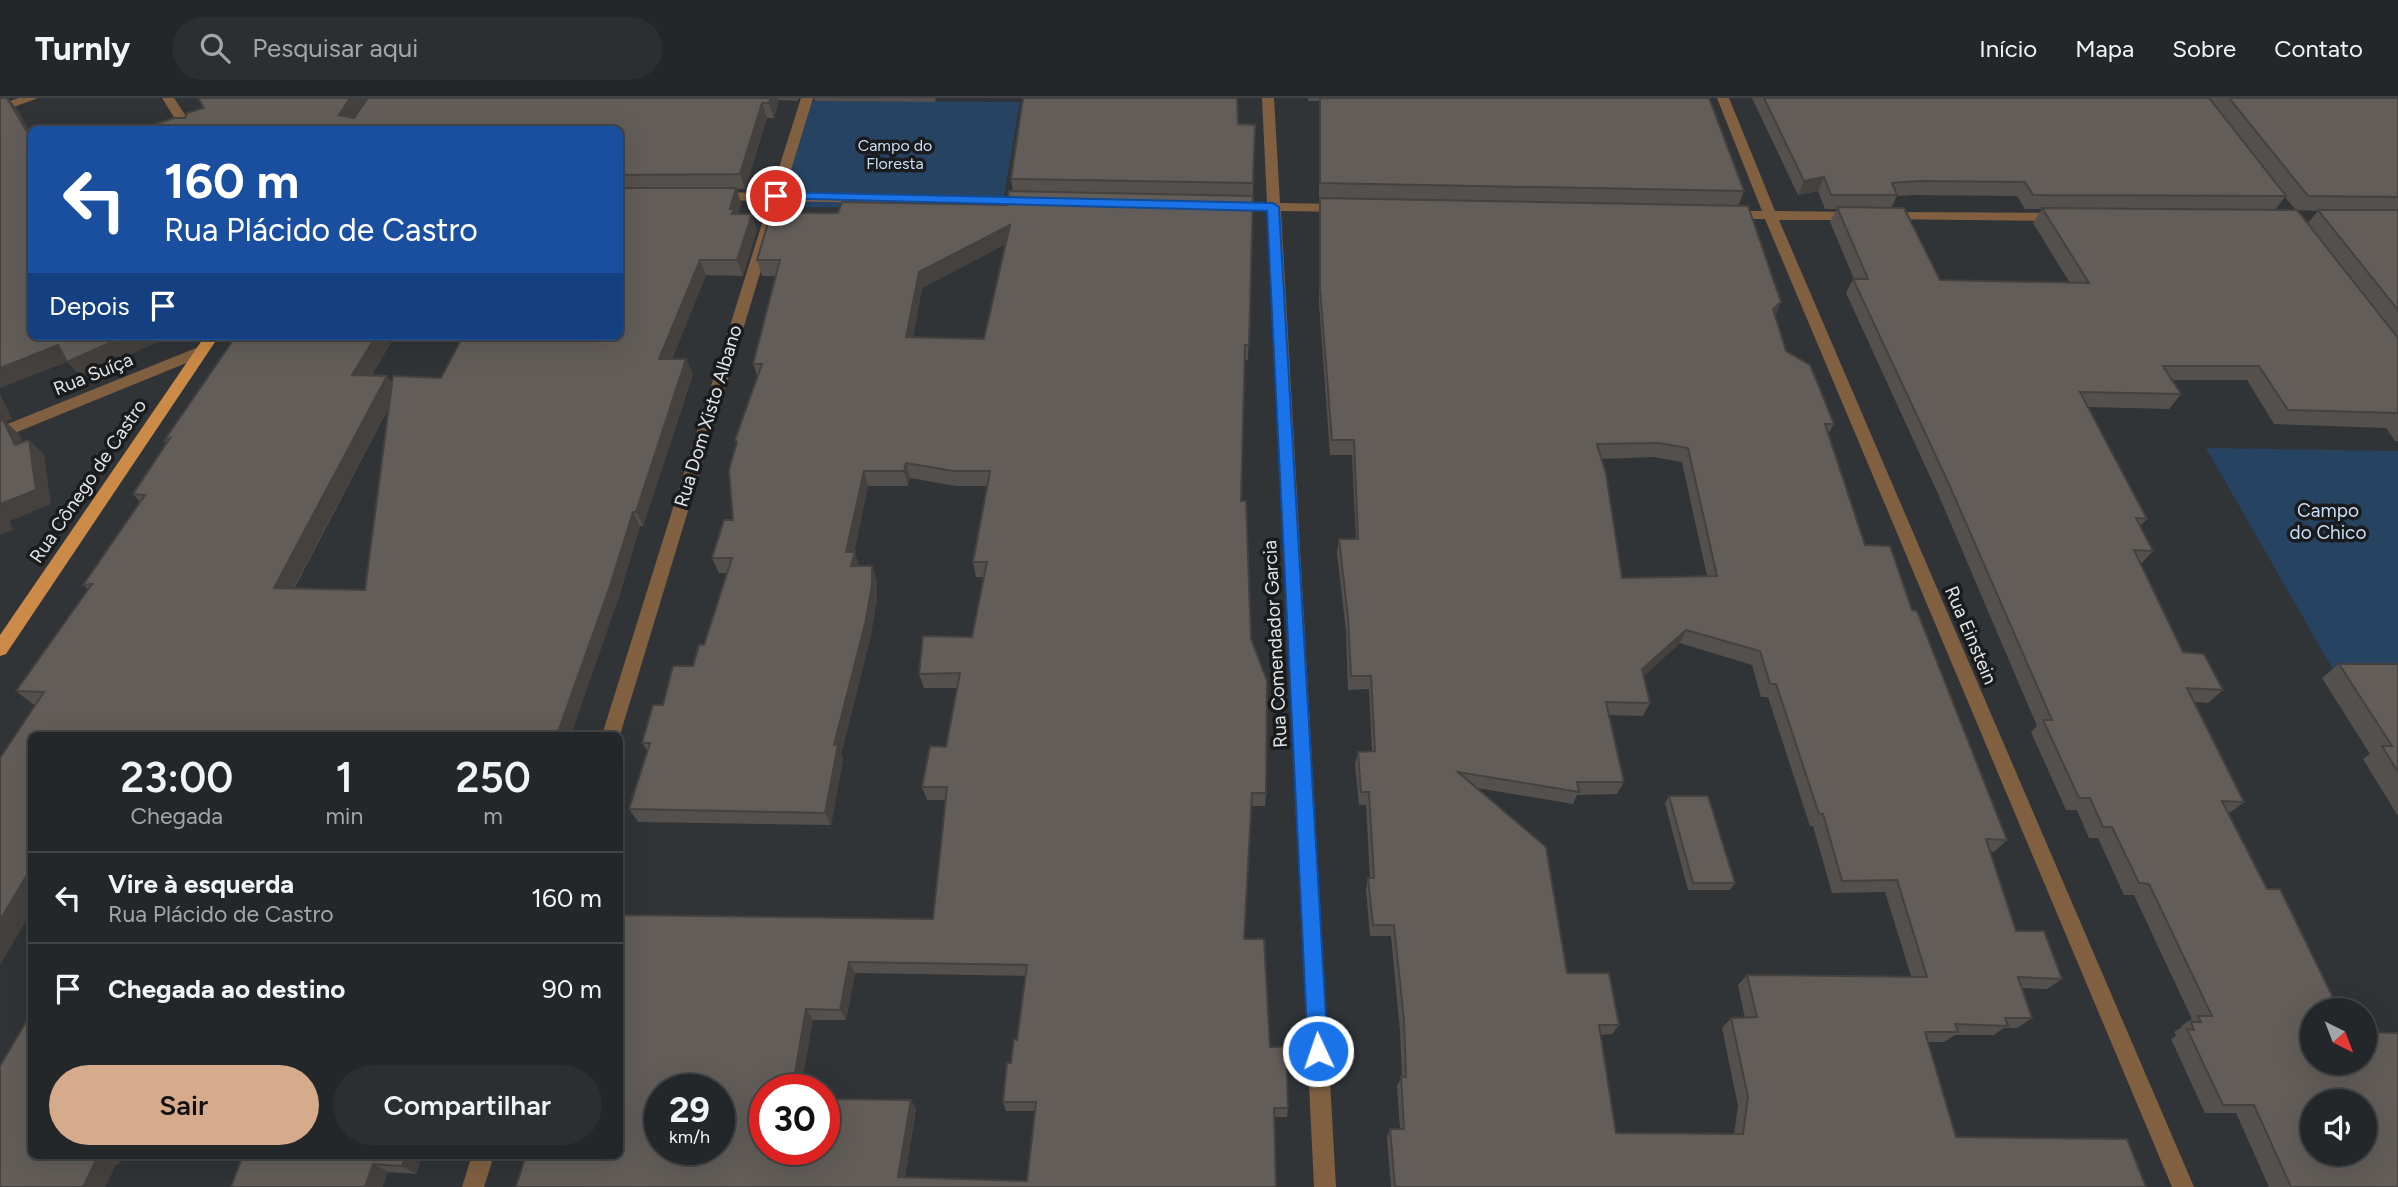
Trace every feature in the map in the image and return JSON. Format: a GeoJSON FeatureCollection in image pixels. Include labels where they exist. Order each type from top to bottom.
{"type":"FeatureCollection","features":[{"type":"Feature","properties":{"kind":"main road","name":"Rua Cônego de Castro"},"geometry":{"type":"LineString","coordinates":[[0,649],[209,340]]}},
{"type":"Feature","properties":{"kind":"street"},"geometry":{"type":"LineString","coordinates":[[0,108],[32,98]]}},
{"type":"Feature","properties":{"kind":"street"},"geometry":{"type":"LineString","coordinates":[[168,98],[186,126]]}},
{"type":"Feature","properties":{"kind":"street","name":"Rua Dom Xisto Albano"},"geometry":{"type":"LineString","coordinates":[[612,732],[807,98]]}},
{"type":"Feature","properties":{"kind":"street","name":"Rua Comendador Garcia"},"geometry":{"type":"LineString","coordinates":[[1268,98],[1325,1187]]}},
{"type":"Feature","properties":{"kind":"street","name":"Rua Einstein"},"geometry":{"type":"LineString","coordinates":[[1723,98],[1770,215],[2183,1187]]}},
{"type":"Feature","properties":{"kind":"street"},"geometry":{"type":"LineString","coordinates":[[698,196],[1046,203]]}},
{"type":"Feature","properties":{"kind":"street"},"geometry":{"type":"LineString","coordinates":[[1220,206],[1356,208]]}},
{"type":"Feature","properties":{"kind":"street"},"geometry":{"type":"LineString","coordinates":[[1714,214],[2071,217]]}},
{"type":"Feature","properties":{"kind":"street","name":"Rua Suíça"},"geometry":{"type":"LineString","coordinates":[[0,433],[201,351]]}},
{"type":"Feature","properties":{"kind":"street"},"geometry":{"type":"LineString","coordinates":[[473,1187],[481,1159]]}},
{"type":"Feature","properties":{"kind":"green space","name":"Campo do Floresta"},"geometry":{"type":"Polygon","coordinates":[[[805,101],[1020,102],[1002,208],[770,207],[805,101]]]}},
{"type":"Feature","properties":{"kind":"green space","name":"Campo do Chico"},"geometry":{"type":"Polygon","coordinates":[[[2206,448],[2398,451],[2398,679],[2338,678],[2206,448]]]}},
{"type":"Feature","properties":{"kind":"building"},"geometry":{"type":"Polygon","coordinates":[[[0,98],[7,98],[28,133],[28,340],[116,340],[67,362],[58,345],[0,368],[0,98]]]}},
{"type":"Feature","properties":{"kind":"building"},"geometry":{"type":"Polygon","coordinates":[[[198,98],[350,98],[339,115],[354,118],[368,98],[771,98],[769,103],[762,103],[740,174],[623,175],[623,126],[149,126],[174,118],[185,118],[187,113],[204,108],[198,98]]]}},
{"type":"Feature","properties":{"kind":"building"},"geometry":{"type":"Polygon","coordinates":[[[1023,98],[1237,98],[1238,124],[1255,125],[1253,183],[1011,179],[1023,98]]]}},
{"type":"Feature","properties":{"kind":"building"},"geometry":{"type":"Polygon","coordinates":[[[1320,98],[1709,98],[1744,191],[1320,183],[1320,98]]]}},
{"type":"Feature","properties":{"kind":"building"},"geometry":{"type":"Polygon","coordinates":[[[1764,98],[2209,98],[2286,196],[2033,195],[2025,182],[1919,181],[1892,183],[1897,195],[1831,195],[1824,177],[1804,181],[1764,98]]]}},
{"type":"Feature","properties":{"kind":"building"},"geometry":{"type":"Polygon","coordinates":[[[2229,98],[2398,98],[2398,197],[2308,196],[2229,98]]]}},
{"type":"Feature","properties":{"kind":"building"},"geometry":{"type":"Polygon","coordinates":[[[623,188],[736,188],[730,209],[734,209],[732,214],[752,214],[737,260],[700,260],[659,359],[686,359],[636,512],[633,512],[558,732],[28,732],[28,875],[0,920],[0,758],[44,692],[16,691],[92,584],[83,585],[145,495],[133,494],[170,438],[164,441],[233,340],[374,340],[352,375],[387,376],[274,588],[365,590],[393,376],[441,378],[461,340],[623,340],[623,188]]]}},
{"type":"Feature","properties":{"kind":"building"},"geometry":{"type":"Polygon","coordinates":[[[1009,191],[1253,196],[1249,345],[1245,345],[1241,501],[1246,501],[1251,639],[1267,681],[1266,793],[1252,793],[1244,939],[1264,939],[1270,1047],[1286,1047],[1288,1108],[1274,1108],[1276,1187],[516,1187],[525,1159],[623,1159],[623,915],[933,919],[947,787],[922,787],[930,746],[946,747],[960,673],[919,674],[923,636],[972,637],[987,562],[973,562],[990,471],[953,471],[906,463],[904,471],[864,471],[846,552],[855,552],[851,566],[872,566],[872,585],[865,624],[834,745],[838,745],[825,813],[629,809],[650,743],[642,743],[653,705],[663,705],[673,666],[693,666],[699,645],[704,645],[732,558],[712,558],[724,520],[733,520],[729,470],[737,442],[735,440],[762,364],[753,364],[780,260],[757,260],[771,213],[838,213],[842,202],[1007,205],[1009,191]],[[1010,225],[919,272],[906,337],[984,339],[1010,225]],[[849,962],[840,1010],[806,1009],[795,1074],[749,1074],[749,1165],[840,1165],[840,1099],[911,1100],[898,1177],[1027,1181],[1036,1102],[1003,1102],[1007,1063],[1011,1063],[1014,1039],[1017,1040],[1027,965],[849,962]]]}},
{"type":"Feature","properties":{"kind":"building"},"geometry":{"type":"Polygon","coordinates":[[[1320,198],[1748,206],[1781,302],[1773,309],[1786,351],[1810,365],[1820,389],[1834,424],[1825,424],[1865,545],[1890,546],[1912,610],[1917,611],[2007,840],[1986,839],[2016,931],[2044,931],[2062,979],[2018,977],[2032,1018],[2005,1018],[2008,1026],[1955,1024],[1958,1032],[1925,1032],[1956,1137],[2127,1139],[2146,1187],[1395,1187],[1390,1129],[1404,1129],[1401,1076],[1406,1077],[1404,1021],[1394,925],[1373,925],[1368,878],[1374,878],[1369,792],[1361,792],[1358,752],[1375,751],[1371,676],[1351,676],[1339,539],[1358,539],[1354,440],[1332,440],[1320,288],[1320,198]],[[1659,443],[1597,444],[1606,474],[1622,578],[1717,576],[1688,448],[1659,443]],[[1686,630],[1642,669],[1650,703],[1606,702],[1624,782],[1577,782],[1579,792],[1458,772],[1546,847],[1567,973],[1609,973],[1619,1025],[1599,1025],[1616,1133],[1743,1134],[1748,1097],[1731,1018],[1757,1017],[1747,975],[1927,977],[1897,880],[1842,881],[1823,814],[1819,814],[1776,684],[1770,684],[1760,651],[1686,630]]]}},
{"type":"Feature","properties":{"kind":"building"},"geometry":{"type":"Polygon","coordinates":[[[1837,207],[1904,208],[1940,280],[2089,283],[2042,208],[2297,210],[2398,338],[2398,413],[2288,410],[2259,366],[2163,366],[2181,394],[2080,392],[2147,519],[2136,518],[2153,551],[2134,550],[2183,652],[2204,654],[2223,690],[2187,688],[2244,802],[2222,801],[2267,889],[2280,889],[2333,998],[2300,998],[2300,1075],[2377,1075],[2377,1032],[2398,1033],[2398,1187],[2291,1187],[2254,1105],[2223,1105],[2187,1029],[2194,1030],[2191,1022],[2201,1022],[2198,1016],[2212,1016],[2149,884],[2139,883],[2112,827],[2103,827],[2090,798],[2079,798],[2043,720],[2052,720],[1948,482],[1853,279],[1868,279],[1837,207]]]}},
{"type":"Feature","properties":{"kind":"building"},"geometry":{"type":"Polygon","coordinates":[[[2318,210],[2398,210],[2398,310],[2318,210]]]}},
{"type":"Feature","properties":{"kind":"building"},"geometry":{"type":"Polygon","coordinates":[[[3,420],[15,445],[29,440],[36,490],[0,504],[0,421],[3,420]]]}},
{"type":"Feature","properties":{"kind":"building"},"geometry":{"type":"Polygon","coordinates":[[[2339,664],[2398,664],[2398,772],[2382,746],[2392,746],[2339,664]]]}},
{"type":"Feature","properties":{"kind":"building"},"geometry":{"type":"Polygon","coordinates":[[[1669,796],[1708,796],[1735,883],[1693,883],[1669,796]]]}},
{"type":"Feature","properties":{"kind":"building"},"geometry":{"type":"Polygon","coordinates":[[[28,1019],[28,1159],[97,1159],[83,1187],[0,1187],[0,1066],[28,1019]]]}},
{"type":"Feature","properties":{"kind":"building"},"geometry":{"type":"Polygon","coordinates":[[[242,1159],[404,1159],[402,1166],[373,1164],[365,1187],[231,1187],[242,1159]]]}},
{"type":"Feature","properties":{"kind":"route"},"geometry":{"type":"LineString","coordinates":[[776,196],[1273,207],[1318,1051]]}}]}
